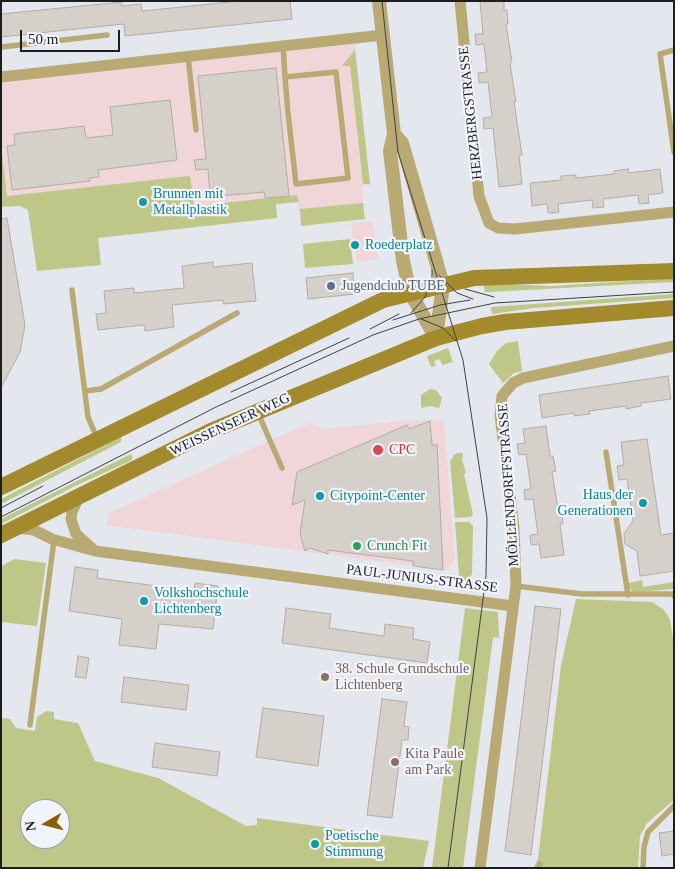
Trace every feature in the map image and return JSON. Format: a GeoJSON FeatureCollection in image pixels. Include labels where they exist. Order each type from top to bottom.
{"type":"FeatureCollection","features":[{"type":"Feature","properties":{"kind":"main road"},"geometry":{"type":"LineString","coordinates":[[1,487],[383,300],[410,292],[481,277],[674,271]]}},
{"type":"Feature","properties":{"kind":"main road"},"geometry":{"type":"LineString","coordinates":[[436,338],[505,322],[674,308]]}},
{"type":"Feature","properties":{"kind":"main road","name":"WEISSENSEER WEG"},"geometry":{"type":"LineString","coordinates":[[1,535],[211,431],[436,338]]}},
{"type":"Feature","properties":{"kind":"street"},"geometry":{"type":"LineString","coordinates":[[379,1],[394,134],[390,151],[404,267],[410,292],[436,338]]}},
{"type":"Feature","properties":{"kind":"street","name":"HERZBERGSTRASSE"},"geometry":{"type":"LineString","coordinates":[[460,1],[479,196],[489,223],[498,228],[533,227],[674,212]]}},
{"type":"Feature","properties":{"kind":"street"},"geometry":{"type":"LineString","coordinates":[[1,77],[383,35]]}},
{"type":"Feature","properties":{"kind":"street"},"geometry":{"type":"LineString","coordinates":[[394,134],[402,144],[443,285],[436,338]]}},
{"type":"Feature","properties":{"kind":"street","name":"MÖLLENDORFFSTRASSE"},"geometry":{"type":"LineString","coordinates":[[513,606],[516,586],[514,528],[500,416],[501,400],[505,392],[513,383],[523,378],[674,346]]}},
{"type":"Feature","properties":{"kind":"street"},"geometry":{"type":"LineString","coordinates":[[79,498],[72,512],[71,519],[76,534],[95,551]]}},
{"type":"Feature","properties":{"kind":"street","name":"PAUL-JUNIUS-STRASSE"},"geometry":{"type":"LineString","coordinates":[[16,528],[34,530],[54,540],[95,551],[513,606],[480,868]]}},
{"type":"Feature","properties":{"kind":"lane"},"geometry":{"type":"LineString","coordinates":[[1,47],[107,35]]}},
{"type":"Feature","properties":{"kind":"lane"},"geometry":{"type":"LineString","coordinates":[[283,45],[285,77],[296,184],[348,178],[336,72],[285,77]]}},
{"type":"Feature","properties":{"kind":"lane"},"geometry":{"type":"LineString","coordinates":[[674,50],[660,54],[666,72],[674,152]]}},
{"type":"Feature","properties":{"kind":"lane"},"geometry":{"type":"LineString","coordinates":[[188,56],[196,130]]}},
{"type":"Feature","properties":{"kind":"lane"},"geometry":{"type":"LineString","coordinates":[[72,290],[88,417],[98,439]]}},
{"type":"Feature","properties":{"kind":"lane"},"geometry":{"type":"LineString","coordinates":[[85,391],[101,389],[237,313]]}},
{"type":"Feature","properties":{"kind":"lane"},"geometry":{"type":"LineString","coordinates":[[257,411],[282,468]]}},
{"type":"Feature","properties":{"kind":"lane"},"geometry":{"type":"LineString","coordinates":[[606,452],[628,594]]}},
{"type":"Feature","properties":{"kind":"lane"},"geometry":{"type":"LineString","coordinates":[[30,725],[54,540]]}},
{"type":"Feature","properties":{"kind":"lane","name":"PAUL-JUNIUS-STRASSE"},"geometry":{"type":"LineString","coordinates":[[516,586],[582,594],[674,594],[674,596]]}},
{"type":"Feature","properties":{"kind":"lane"},"geometry":{"type":"LineString","coordinates":[[643,868],[644,847],[648,832],[674,806]]}},
{"type":"Feature","properties":{"kind":"shaded area"},"geometry":{"type":"Polygon","coordinates":[[[355,44],[370,185],[362,187],[363,203],[299,212],[296,195],[193,206],[190,177],[7,196],[1,145],[1,82],[355,44]]]}},
{"type":"Feature","properties":{"kind":"shaded area"},"geometry":{"type":"Polygon","coordinates":[[[373,221],[378,259],[357,262],[351,224],[373,221]]]}},
{"type":"Feature","properties":{"kind":"shaded area"},"geometry":{"type":"Polygon","coordinates":[[[444,420],[455,561],[445,570],[106,525],[109,513],[309,423],[324,429],[399,421],[444,420]]]}},
{"type":"Feature","properties":{"kind":"green space"},"geometry":{"type":"Polygon","coordinates":[[[355,50],[370,184],[363,184],[350,66],[342,66],[355,50]]]}},
{"type":"Feature","properties":{"kind":"green space"},"geometry":{"type":"Polygon","coordinates":[[[1,145],[7,196],[190,176],[194,206],[297,195],[299,202],[276,204],[277,218],[98,238],[101,265],[37,271],[28,210],[20,206],[1,207],[1,145]]]}},
{"type":"Feature","properties":{"kind":"green space"},"geometry":{"type":"Polygon","coordinates":[[[363,203],[365,219],[301,226],[300,209],[363,203]]]}},
{"type":"Feature","properties":{"kind":"green space"},"geometry":{"type":"Polygon","coordinates":[[[350,239],[353,264],[305,268],[303,244],[350,239]]]}},
{"type":"Feature","properties":{"kind":"green space"},"geometry":{"type":"Polygon","coordinates":[[[674,278],[674,282],[489,292],[485,292],[483,283],[551,286],[674,278]]]}},
{"type":"Feature","properties":{"kind":"green space"},"geometry":{"type":"Polygon","coordinates":[[[674,294],[674,298],[534,308],[492,314],[491,307],[674,294]]]}},
{"type":"Feature","properties":{"kind":"green space"},"geometry":{"type":"Polygon","coordinates":[[[518,341],[522,371],[514,373],[503,383],[489,364],[497,351],[506,343],[518,341]]]}},
{"type":"Feature","properties":{"kind":"green space"},"geometry":{"type":"Polygon","coordinates":[[[448,348],[453,362],[442,365],[440,359],[434,361],[436,366],[431,367],[427,356],[448,348]]]}},
{"type":"Feature","properties":{"kind":"green space"},"geometry":{"type":"Polygon","coordinates":[[[430,389],[436,390],[442,398],[439,408],[430,406],[422,408],[421,406],[421,395],[430,389]]]}},
{"type":"Feature","properties":{"kind":"green space"},"geometry":{"type":"Polygon","coordinates":[[[121,437],[121,442],[1,504],[1,499],[121,437]]]}},
{"type":"Feature","properties":{"kind":"green space"},"geometry":{"type":"Polygon","coordinates":[[[463,453],[462,460],[466,473],[464,474],[473,514],[471,517],[455,518],[450,462],[454,455],[463,453]]]}},
{"type":"Feature","properties":{"kind":"green space"},"geometry":{"type":"Polygon","coordinates":[[[131,454],[133,458],[130,461],[75,486],[1,524],[1,519],[131,454]]]}},
{"type":"Feature","properties":{"kind":"green space"},"geometry":{"type":"Polygon","coordinates":[[[455,522],[469,522],[473,526],[472,574],[468,580],[463,580],[459,575],[455,522]]]}},
{"type":"Feature","properties":{"kind":"green space"},"geometry":{"type":"Polygon","coordinates":[[[15,559],[46,563],[37,626],[1,622],[1,566],[15,559]]]}},
{"type":"Feature","properties":{"kind":"green space"},"geometry":{"type":"Polygon","coordinates":[[[642,580],[643,587],[674,582],[674,589],[634,592],[629,588],[629,583],[642,580]]]}},
{"type":"Feature","properties":{"kind":"green space"},"geometry":{"type":"Polygon","coordinates":[[[576,599],[652,602],[663,609],[670,619],[674,645],[674,800],[647,823],[640,836],[638,867],[533,868],[538,859],[561,665],[576,599]]]}},
{"type":"Feature","properties":{"kind":"green space"},"geometry":{"type":"Polygon","coordinates":[[[465,608],[498,612],[499,638],[493,637],[463,868],[432,868],[465,608]]]}},
{"type":"Feature","properties":{"kind":"green space"},"geometry":{"type":"Polygon","coordinates":[[[47,711],[54,712],[54,719],[78,723],[95,761],[158,778],[246,826],[257,825],[257,818],[429,841],[423,868],[1,868],[1,718],[10,719],[16,728],[35,731],[37,717],[47,711]]]}},
{"type":"Feature","properties":{"kind":"building"},"geometry":{"type":"Polygon","coordinates":[[[240,1],[290,1],[292,19],[125,36],[124,24],[1,37],[1,14],[122,2],[122,6],[141,4],[142,11],[240,1]]]}},
{"type":"Feature","properties":{"kind":"building"},"geometry":{"type":"Polygon","coordinates":[[[480,1],[504,1],[504,10],[507,10],[508,24],[506,24],[512,62],[510,63],[516,102],[514,102],[522,155],[519,155],[522,184],[499,187],[493,128],[484,129],[483,118],[492,117],[488,82],[479,83],[478,73],[487,72],[484,44],[476,45],[475,34],[483,34],[480,1]]]}},
{"type":"Feature","properties":{"kind":"building"},"geometry":{"type":"Polygon","coordinates":[[[276,68],[289,196],[265,198],[264,192],[210,197],[208,169],[196,170],[194,160],[206,159],[198,76],[276,68]]]}},
{"type":"Feature","properties":{"kind":"building"},"geometry":{"type":"Polygon","coordinates":[[[170,100],[177,160],[98,170],[99,177],[90,178],[90,181],[12,190],[7,146],[15,145],[14,134],[84,126],[86,138],[113,135],[110,107],[170,100]]]}},
{"type":"Feature","properties":{"kind":"building"},"geometry":{"type":"Polygon","coordinates":[[[628,169],[629,173],[660,169],[663,193],[648,195],[649,203],[639,204],[638,195],[603,199],[604,207],[593,208],[592,200],[558,204],[559,212],[553,213],[548,213],[547,204],[532,206],[530,183],[561,180],[561,176],[576,175],[576,178],[614,174],[614,171],[628,169]]]}},
{"type":"Feature","properties":{"kind":"building"},"geometry":{"type":"Polygon","coordinates":[[[7,218],[25,325],[20,352],[1,388],[1,219],[7,218]]]}},
{"type":"Feature","properties":{"kind":"building"},"geometry":{"type":"Polygon","coordinates":[[[213,262],[213,267],[252,263],[256,301],[223,304],[223,300],[172,305],[174,327],[145,331],[144,325],[98,330],[96,314],[106,313],[104,291],[134,288],[134,293],[184,288],[182,266],[213,262]]]}},
{"type":"Feature","properties":{"kind":"building","name":"Jugendclub TUBE"},"geometry":{"type":"Polygon","coordinates":[[[353,273],[355,294],[308,299],[306,278],[353,273]]]}},
{"type":"Feature","properties":{"kind":"building"},"geometry":{"type":"Polygon","coordinates":[[[668,376],[671,399],[641,403],[641,406],[626,409],[626,406],[589,411],[590,414],[574,416],[574,413],[542,418],[539,395],[668,376]]]}},
{"type":"Feature","properties":{"kind":"building","name":"Citypoint-Center"},"geometry":{"type":"Polygon","coordinates":[[[430,421],[432,445],[437,445],[443,570],[413,566],[413,561],[328,550],[328,554],[310,548],[305,551],[300,534],[305,500],[292,505],[297,472],[407,425],[409,429],[430,421]]]}},
{"type":"Feature","properties":{"kind":"building"},"geometry":{"type":"Polygon","coordinates":[[[546,426],[550,456],[553,456],[556,471],[552,472],[558,509],[561,509],[563,524],[560,524],[564,555],[541,558],[539,544],[531,545],[530,535],[538,534],[533,499],[525,500],[524,490],[531,489],[526,454],[519,455],[517,444],[525,443],[523,429],[546,426]]]}},
{"type":"Feature","properties":{"kind":"building","name":"Haus der Generationen"},"geometry":{"type":"Polygon","coordinates":[[[647,439],[661,535],[674,533],[674,571],[640,576],[637,551],[625,544],[624,534],[633,520],[627,479],[619,480],[617,466],[624,465],[621,442],[647,439]]]}},
{"type":"Feature","properties":{"kind":"building","name":"Volkshochschule Lichtenberg"},"geometry":{"type":"Polygon","coordinates":[[[75,567],[98,570],[97,578],[194,591],[195,583],[218,586],[213,629],[159,624],[156,649],[119,645],[122,619],[69,611],[75,567]]]}},
{"type":"Feature","properties":{"kind":"building"},"geometry":{"type":"Polygon","coordinates":[[[535,606],[561,609],[531,855],[505,851],[535,606]]]}},
{"type":"Feature","properties":{"kind":"building"},"geometry":{"type":"Polygon","coordinates":[[[286,608],[331,614],[329,628],[384,636],[385,624],[414,628],[413,639],[430,642],[427,663],[282,643],[286,608]]]}},
{"type":"Feature","properties":{"kind":"building"},"geometry":{"type":"Polygon","coordinates":[[[78,656],[89,658],[86,678],[75,677],[78,656]]]}},
{"type":"Feature","properties":{"kind":"building"},"geometry":{"type":"Polygon","coordinates":[[[124,677],[189,685],[186,710],[121,702],[124,677]]]}},
{"type":"Feature","properties":{"kind":"building"},"geometry":{"type":"Polygon","coordinates":[[[382,699],[407,702],[404,726],[409,727],[408,740],[402,740],[392,818],[367,815],[382,699]]]}},
{"type":"Feature","properties":{"kind":"building"},"geometry":{"type":"Polygon","coordinates":[[[263,708],[324,716],[318,766],[256,757],[263,708]]]}},
{"type":"Feature","properties":{"kind":"building"},"geometry":{"type":"Polygon","coordinates":[[[155,743],[220,752],[217,776],[152,767],[155,743]]]}},
{"type":"Feature","properties":{"kind":"building"},"geometry":{"type":"Polygon","coordinates":[[[674,831],[674,854],[662,856],[659,833],[674,831]]]}},
{"type":"Feature","properties":{"kind":"tram line"},"geometry":{"type":"LineString","coordinates":[[382,1],[398,152],[463,360],[487,518],[486,576],[448,868]]}},
{"type":"Feature","properties":{"kind":"tram line"},"geometry":{"type":"LineString","coordinates":[[411,313],[425,297],[432,280],[432,270]]}},
{"type":"Feature","properties":{"kind":"tram line"},"geometry":{"type":"LineString","coordinates":[[439,275],[457,293],[473,299]]}},
{"type":"Feature","properties":{"kind":"tram line"},"geometry":{"type":"LineString","coordinates":[[465,289],[494,297]]}},
{"type":"Feature","properties":{"kind":"tram line"},"geometry":{"type":"LineString","coordinates":[[1,517],[216,407],[373,335],[419,319],[495,303],[674,292]]}},
{"type":"Feature","properties":{"kind":"tram line"},"geometry":{"type":"LineString","coordinates":[[393,320],[440,305],[470,300]]}},
{"type":"Feature","properties":{"kind":"tram line"},"geometry":{"type":"LineString","coordinates":[[370,329],[399,314]]}},
{"type":"Feature","properties":{"kind":"tram line"},"geometry":{"type":"LineString","coordinates":[[421,319],[443,328],[456,341]]}},
{"type":"Feature","properties":{"kind":"tram line"},"geometry":{"type":"LineString","coordinates":[[231,392],[349,338]]}},
{"type":"Feature","properties":{"kind":"tram line"},"geometry":{"type":"LineString","coordinates":[[1,508],[43,486]]}},
{"type":"Feature","properties":{"kind":"place","name":"Brunnen mit Metallplastik"},"geometry":{"type":"Point","coordinates":[143,202]}},
{"type":"Feature","properties":{"kind":"place","name":"Roederplatz"},"geometry":{"type":"Point","coordinates":[355,245]}},
{"type":"Feature","properties":{"kind":"place","name":"Jugendclub TUBE"},"geometry":{"type":"Point","coordinates":[331,286]}},
{"type":"Feature","properties":{"kind":"place","name":"CPC"},"geometry":{"type":"Point","coordinates":[378,450]}},
{"type":"Feature","properties":{"kind":"place","name":"Citypoint-Center"},"geometry":{"type":"Point","coordinates":[320,496]}},
{"type":"Feature","properties":{"kind":"place","name":"Haus der Generationen"},"geometry":{"type":"Point","coordinates":[643,503]}},
{"type":"Feature","properties":{"kind":"place","name":"Crunch Fit"},"geometry":{"type":"Point","coordinates":[357,546]}},
{"type":"Feature","properties":{"kind":"place","name":"Volkshochschule Lichtenberg"},"geometry":{"type":"Point","coordinates":[144,601]}},
{"type":"Feature","properties":{"kind":"place","name":"38. Schule Grundschule Lichtenberg"},"geometry":{"type":"Point","coordinates":[325,677]}},
{"type":"Feature","properties":{"kind":"place","name":"Kita Paule am Park"},"geometry":{"type":"Point","coordinates":[395,762]}},
{"type":"Feature","properties":{"kind":"place","name":"Poetische Stimmung"},"geometry":{"type":"Point","coordinates":[315,844]}}]}
